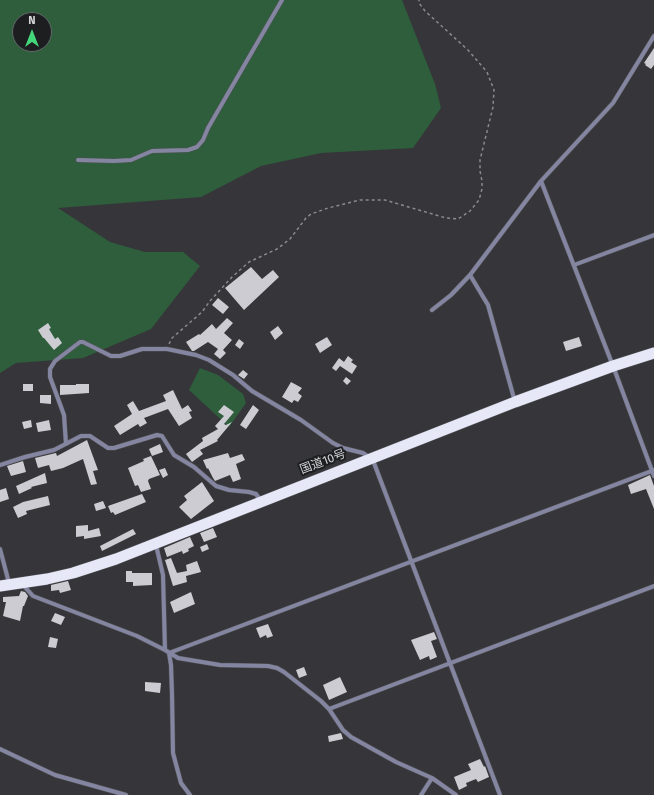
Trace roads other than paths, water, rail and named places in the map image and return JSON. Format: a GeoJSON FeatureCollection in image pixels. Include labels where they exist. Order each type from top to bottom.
{"type":"FeatureCollection","features":[{"type":"Feature","properties":{"kind":"highway","name":"国道10号"},"geometry":{"type":"LineString","coordinates":[[5,585],[22,584],[73,574],[116,559],[515,402],[613,366],[654,354]]}},
{"type":"Feature","properties":{"kind":"street"},"geometry":{"type":"LineString","coordinates":[[78,160],[114,162],[131,160],[152,151],[188,150],[197,147],[203,140],[208,128],[282,0]]}},
{"type":"Feature","properties":{"kind":"street"},"geometry":{"type":"LineString","coordinates":[[432,310],[452,294],[470,275],[541,181],[613,104],[654,37]]}},
{"type":"Feature","properties":{"kind":"street"},"geometry":{"type":"LineString","coordinates":[[541,181],[654,476]]}},
{"type":"Feature","properties":{"kind":"street"},"geometry":{"type":"LineString","coordinates":[[574,265],[654,235]]}},
{"type":"Feature","properties":{"kind":"street"},"geometry":{"type":"LineString","coordinates":[[470,275],[488,305],[515,402]]}},
{"type":"Feature","properties":{"kind":"street"},"geometry":{"type":"LineString","coordinates":[[66,444],[64,415],[50,377],[50,369],[55,362],[80,342],[83,342],[111,356],[120,356],[142,349],[167,349],[196,355],[209,360],[233,375],[252,391],[302,420],[333,444],[342,448],[363,453],[370,458],[374,463],[451,662],[500,795]]}},
{"type":"Feature","properties":{"kind":"street"},"geometry":{"type":"LineString","coordinates":[[0,464],[54,450],[81,436],[90,436],[108,448],[114,448],[158,435],[162,436],[174,455],[194,467],[216,486],[229,490],[256,494],[261,501]]}},
{"type":"Feature","properties":{"kind":"street"},"geometry":{"type":"LineString","coordinates":[[167,652],[653,471]]}},
{"type":"Feature","properties":{"kind":"street"},"geometry":{"type":"LineString","coordinates":[[156,543],[164,574],[167,652],[172,688],[173,753],[182,783],[188,795]]}},
{"type":"Feature","properties":{"kind":"street"},"geometry":{"type":"LineString","coordinates":[[0,549],[5,585]]}},
{"type":"Feature","properties":{"kind":"street"},"geometry":{"type":"LineString","coordinates":[[22,584],[33,596],[116,627],[178,658],[203,663],[268,666],[277,668],[329,709],[343,730],[359,742],[396,762],[432,778],[456,795]]}},
{"type":"Feature","properties":{"kind":"street"},"geometry":{"type":"LineString","coordinates":[[329,709],[654,586]]}},
{"type":"Feature","properties":{"kind":"street"},"geometry":{"type":"LineString","coordinates":[[0,749],[55,774],[126,795]]}},
{"type":"Feature","properties":{"kind":"street"},"geometry":{"type":"LineString","coordinates":[[421,795],[432,778]]}}]}
